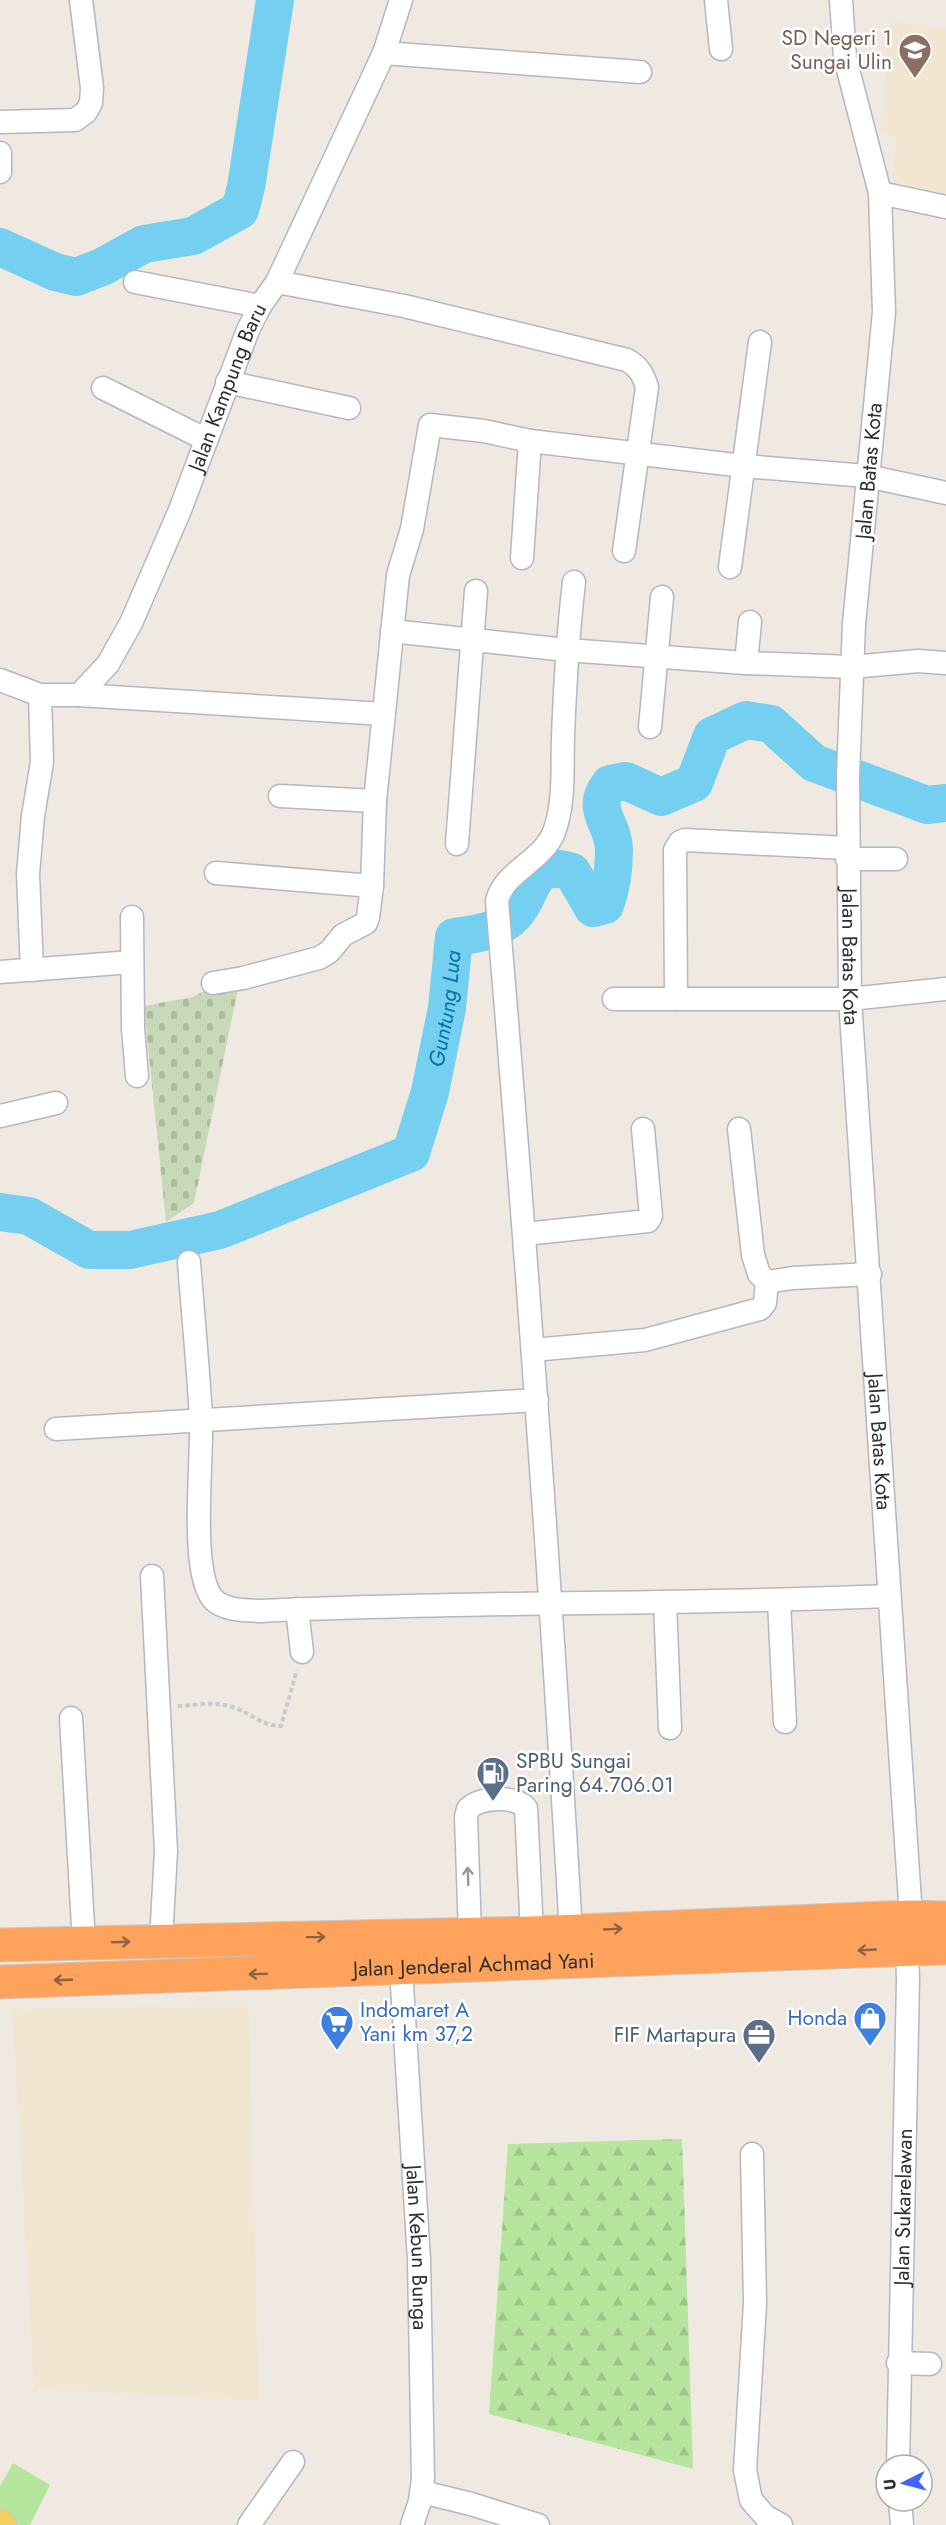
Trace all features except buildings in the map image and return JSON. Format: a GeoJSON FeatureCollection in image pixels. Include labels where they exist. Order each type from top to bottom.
{"type":"FeatureCollection","features":[{"type":"Feature","properties":{"kind":"highway","name":"Jalan Jenderal Achmad Yani"},"geometry":{"type":"LineString","coordinates":[[0,1982],[660,1959],[909,1933],[946,1918]]}},
{"type":"Feature","properties":{"kind":"highway","name":"Jalan Jenderal Achmad Yani"},"geometry":{"type":"LineString","coordinates":[[0,1945],[571,1932],[657,1927],[909,1933],[946,1948]]}},
{"type":"Feature","properties":{"kind":"highway"},"geometry":{"type":"LineString","coordinates":[[657,1927],[660,1959]]}},
{"type":"Feature","properties":{"kind":"street"},"geometry":{"type":"LineString","coordinates":[[0,122],[75,120],[86,112],[91,103],[92,88],[81,0]]}},
{"type":"Feature","properties":{"kind":"street","name":"Jalan Kampung Baru"},"geometry":{"type":"LineString","coordinates":[[79,695],[108,664],[131,623],[180,510],[227,382],[260,306],[277,282],[384,53],[401,0]]}},
{"type":"Feature","properties":{"kind":"street"},"geometry":{"type":"LineString","coordinates":[[716,0],[721,49]]}},
{"type":"Feature","properties":{"kind":"street","name":"Jalan Batas Kota"},"geometry":{"type":"LineString","coordinates":[[841,0],[845,58],[880,193],[884,312],[867,476],[852,667],[847,853],[850,999],[870,1274],[909,1933]]}},
{"type":"Feature","properties":{"kind":"street"},"geometry":{"type":"LineString","coordinates":[[384,53],[640,72]]}},
{"type":"Feature","properties":{"kind":"street"},"geometry":{"type":"LineString","coordinates":[[0,153],[0,172]]}},
{"type":"Feature","properties":{"kind":"street"},"geometry":{"type":"LineString","coordinates":[[880,193],[946,207]]}},
{"type":"Feature","properties":{"kind":"street"},"geometry":{"type":"LineString","coordinates":[[135,282],[260,306]]}},
{"type":"Feature","properties":{"kind":"street"},"geometry":{"type":"LineString","coordinates":[[277,282],[404,306],[627,360],[643,373],[647,387],[624,551]]}},
{"type":"Feature","properties":{"kind":"street"},"geometry":{"type":"LineString","coordinates":[[730,567],[760,342]]}},
{"type":"Feature","properties":{"kind":"street"},"geometry":{"type":"LineString","coordinates":[[227,382],[349,408]]}},
{"type":"Feature","properties":{"kind":"street"},"geometry":{"type":"LineString","coordinates":[[103,388],[206,439]]}},
{"type":"Feature","properties":{"kind":"street"},"geometry":{"type":"LineString","coordinates":[[213,983],[243,978],[319,958],[329,952],[343,935],[366,923],[372,886],[375,801],[398,575],[412,529],[430,425],[484,431],[530,441],[636,454],[867,476],[946,493]]}},
{"type":"Feature","properties":{"kind":"street"},"geometry":{"type":"LineString","coordinates":[[522,558],[530,441]]}},
{"type":"Feature","properties":{"kind":"street"},"geometry":{"type":"LineString","coordinates":[[571,1932],[552,1603],[525,1234],[497,901],[500,890],[537,855],[554,833],[560,804],[566,650],[574,582]]}},
{"type":"Feature","properties":{"kind":"street"},"geometry":{"type":"LineString","coordinates":[[457,844],[476,591]]}},
{"type":"Feature","properties":{"kind":"street"},"geometry":{"type":"LineString","coordinates":[[650,727],[662,597]]}},
{"type":"Feature","properties":{"kind":"street"},"geometry":{"type":"LineString","coordinates":[[746,663],[750,622]]}},
{"type":"Feature","properties":{"kind":"street"},"geometry":{"type":"LineString","coordinates":[[392,631],[566,650],[746,663],[852,667],[918,661],[946,663]]}},
{"type":"Feature","properties":{"kind":"street"},"geometry":{"type":"LineString","coordinates":[[0,680],[40,695],[79,695],[384,714]]}},
{"type":"Feature","properties":{"kind":"street"},"geometry":{"type":"LineString","coordinates":[[32,970],[28,874],[33,816],[42,762],[40,695]]}},
{"type":"Feature","properties":{"kind":"street"},"geometry":{"type":"LineString","coordinates":[[280,796],[375,801]]}},
{"type":"Feature","properties":{"kind":"street"},"geometry":{"type":"LineString","coordinates":[[676,999],[675,850],[680,842],[685,840],[896,859]]}},
{"type":"Feature","properties":{"kind":"street"},"geometry":{"type":"LineString","coordinates":[[216,873],[372,886]]}},
{"type":"Feature","properties":{"kind":"street"},"geometry":{"type":"LineString","coordinates":[[132,917],[133,1028],[137,1076]]}},
{"type":"Feature","properties":{"kind":"street"},"geometry":{"type":"LineString","coordinates":[[0,972],[132,962]]}},
{"type":"Feature","properties":{"kind":"street"},"geometry":{"type":"LineString","coordinates":[[614,999],[850,999],[946,989]]}},
{"type":"Feature","properties":{"kind":"street"},"geometry":{"type":"LineString","coordinates":[[0,1116],[56,1103]]}},
{"type":"Feature","properties":{"kind":"street"},"geometry":{"type":"LineString","coordinates":[[525,1234],[648,1221],[651,1216],[643,1129]]}},
{"type":"Feature","properties":{"kind":"street"},"geometry":{"type":"LineString","coordinates":[[739,1129],[753,1255],[759,1274],[767,1282]]}},
{"type":"Feature","properties":{"kind":"street"},"geometry":{"type":"LineString","coordinates":[[189,1262],[201,1420],[200,1545],[205,1583],[214,1601],[231,1608],[261,1611],[552,1603],[779,1601],[889,1596]]}},
{"type":"Feature","properties":{"kind":"street"},"geometry":{"type":"LineString","coordinates":[[767,1282],[793,1278],[870,1274]]}},
{"type":"Feature","properties":{"kind":"street"},"geometry":{"type":"LineString","coordinates":[[533,1350],[645,1340],[753,1312],[765,1303],[767,1282]]}},
{"type":"Feature","properties":{"kind":"street"},"geometry":{"type":"LineString","coordinates":[[56,1429],[537,1400]]}},
{"type":"Feature","properties":{"kind":"street"},"geometry":{"type":"LineString","coordinates":[[152,1576],[166,1851],[161,1940]]}},
{"type":"Feature","properties":{"kind":"street"},"geometry":{"type":"LineString","coordinates":[[779,1601],[785,1722]]}},
{"type":"Feature","properties":{"kind":"street"},"geometry":{"type":"LineString","coordinates":[[665,1602],[670,1728]]}},
{"type":"Feature","properties":{"kind":"street"},"geometry":{"type":"LineString","coordinates":[[297,1609],[302,1652]]}},
{"type":"Feature","properties":{"kind":"street"},"geometry":{"type":"LineString","coordinates":[[71,1718],[84,1943]]}},
{"type":"Feature","properties":{"kind":"street"},"geometry":{"type":"LineString","coordinates":[[470,1934],[466,1817],[468,1809],[481,1800],[516,1801],[526,1809],[532,1933]]}},
{"type":"Feature","properties":{"kind":"street","name":"Jalan Sukarelawan"},"geometry":{"type":"LineString","coordinates":[[898,2453],[898,2363],[909,1933]]}},
{"type":"Feature","properties":{"kind":"street","name":"Jalan Kebun Bunga"},"geometry":{"type":"LineString","coordinates":[[401,1969],[419,2260],[422,2492],[412,2525]]}},
{"type":"Feature","properties":{"kind":"street"},"geometry":{"type":"LineString","coordinates":[[752,2154],[754,2322],[745,2470],[751,2500],[765,2516],[781,2525]]}},
{"type":"Feature","properties":{"kind":"street"},"geometry":{"type":"LineString","coordinates":[[898,2363],[930,2364]]}},
{"type":"Feature","properties":{"kind":"street"},"geometry":{"type":"LineString","coordinates":[[249,2525],[293,2462]]}},
{"type":"Feature","properties":{"kind":"street"},"geometry":{"type":"LineString","coordinates":[[422,2492],[471,2504],[538,2525]]}},
{"type":"Feature","properties":{"kind":"path"},"geometry":{"type":"LineString","coordinates":[[159,1708],[220,1704],[243,1711],[263,1724],[281,1726],[302,1652]]}},
{"type":"Feature","properties":{"kind":"shaded area","name":"SD Negeri 1 Sungai Ulin"},"geometry":{"type":"Polygon","coordinates":[[[889,22],[946,29],[946,197],[892,185],[896,138],[881,130],[889,22]]]}},
{"type":"Feature","properties":{"kind":"shaded area"},"geometry":{"type":"Polygon","coordinates":[[[249,2006],[259,2401],[34,2388],[12,2009],[249,2006]]]}},
{"type":"Feature","properties":{"kind":"green space"},"geometry":{"type":"Polygon","coordinates":[[[241,974],[194,1203],[166,1222],[144,1006],[192,997],[241,974]]]}},
{"type":"Feature","properties":{"kind":"green space"},"geometry":{"type":"Polygon","coordinates":[[[682,2139],[693,2469],[489,2414],[508,2144],[682,2139]]]}},
{"type":"Feature","properties":{"kind":"green space"},"geometry":{"type":"Polygon","coordinates":[[[13,2463],[50,2485],[30,2525],[15,2525],[0,2515],[0,2486],[13,2463]]]}},
{"type":"Feature","properties":{"kind":"waterway"},"geometry":{"type":"LineString","coordinates":[[0,247],[55,272],[76,277],[102,267],[144,244],[193,236],[240,210],[246,187],[275,0]]}},
{"type":"Feature","properties":{"kind":"waterway","name":"Guntung Lua"},"geometry":{"type":"LineString","coordinates":[[0,1212],[29,1216],[89,1250],[130,1250],[220,1230],[411,1153],[430,1092],[447,1008],[454,937],[486,931],[507,921],[521,906],[540,873],[547,870],[558,869],[572,872],[593,908],[605,905],[612,878],[614,850],[613,840],[602,809],[602,801],[610,784],[626,781],[661,797],[694,783],[712,736],[746,720],[771,724],[814,763],[927,805],[946,803]]}},
{"type":"Feature","properties":{"kind":"place","name":"SD Negeri 1 Sungai Ulin"},"geometry":{"type":"Point","coordinates":[915,79]}},
{"type":"Feature","properties":{"kind":"place","name":"SPBU Sungai Paring 64.706.01"},"geometry":{"type":"Point","coordinates":[493,1802]}},
{"type":"Feature","properties":{"kind":"place","name":"Honda"},"geometry":{"type":"Point","coordinates":[870,2047]}},
{"type":"Feature","properties":{"kind":"place","name":"Indomaret A Yani km 37,2"},"geometry":{"type":"Point","coordinates":[337,2051]}},
{"type":"Feature","properties":{"kind":"place","name":"FIF Martapura"},"geometry":{"type":"Point","coordinates":[759,2064]}}]}
